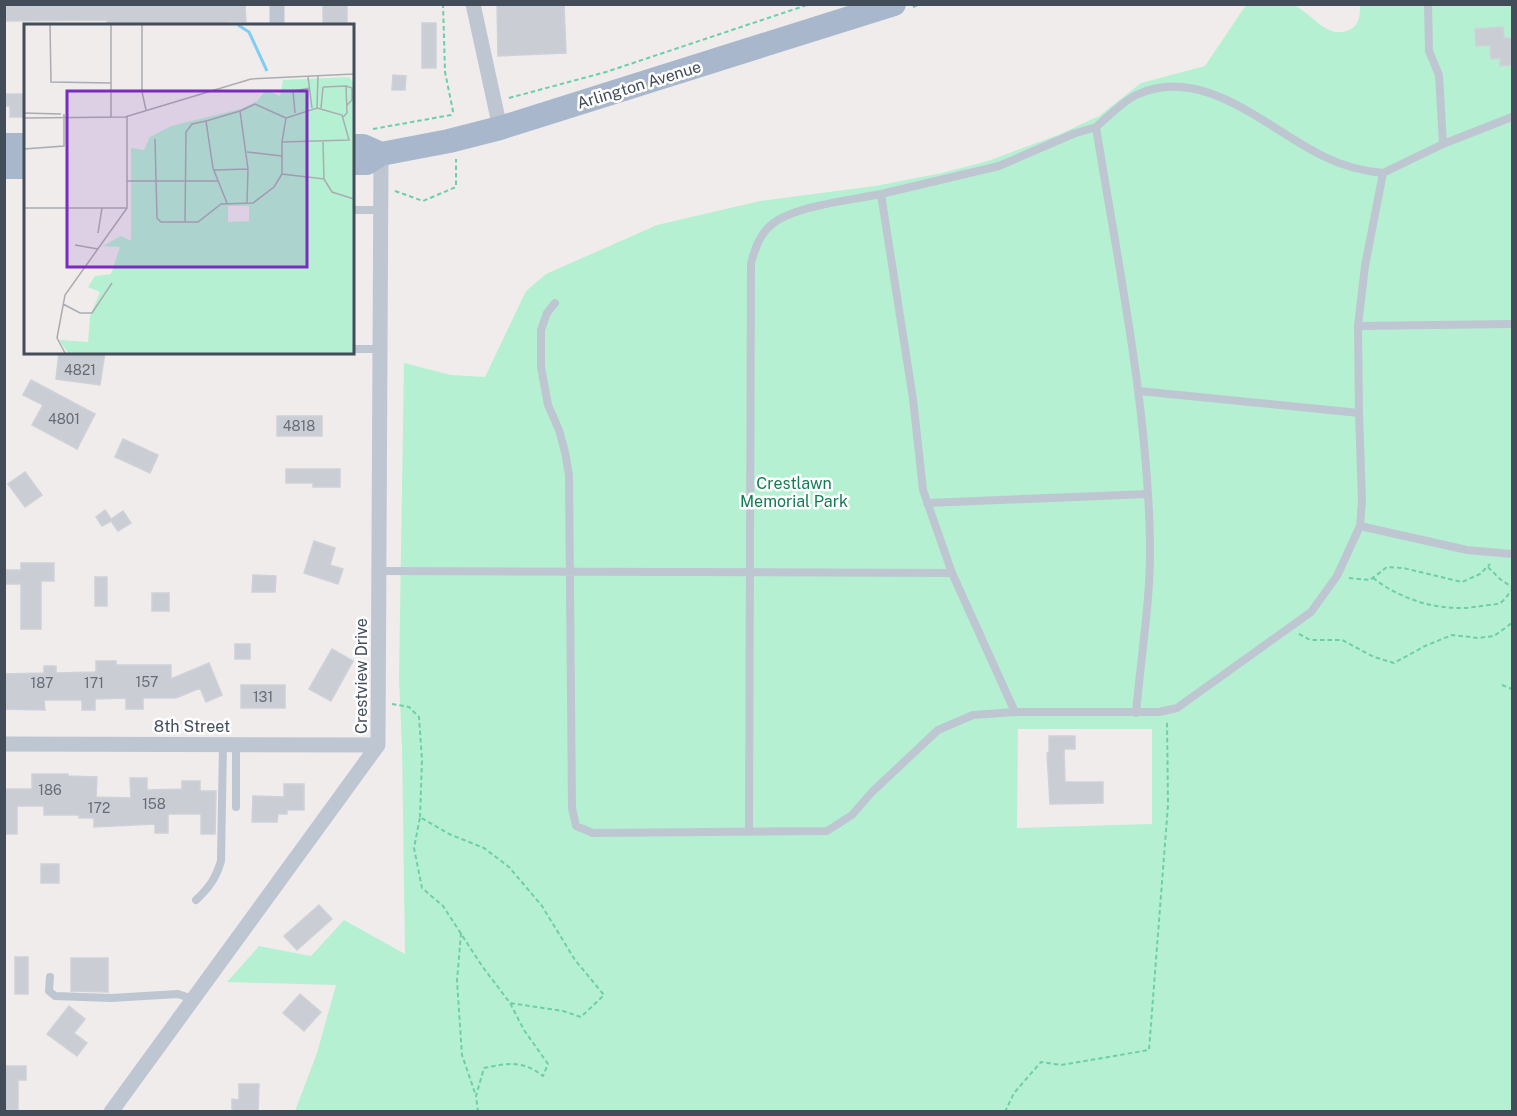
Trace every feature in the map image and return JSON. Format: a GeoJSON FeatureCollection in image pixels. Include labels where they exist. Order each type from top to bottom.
{"type":"FeatureCollection","features":[{"type":"Feature","properties":{"kind":"main road","name":"Arlington Avenue"},"geometry":{"type":"LineString","coordinates":[[381,153],[500,128],[904,6]]}},
{"type":"Feature","properties":{"kind":"main road"},"geometry":{"type":"LineString","coordinates":[[360,138],[363,146],[381,153]]}},
{"type":"Feature","properties":{"kind":"main road"},"geometry":{"type":"LineString","coordinates":[[4,145],[24,145]]}},
{"type":"Feature","properties":{"kind":"main road"},"geometry":{"type":"LineString","coordinates":[[354,163],[367,163],[381,153]]}},
{"type":"Feature","properties":{"kind":"main road"},"geometry":{"type":"LineString","coordinates":[[4,167],[24,167]]}},
{"type":"Feature","properties":{"kind":"street"},"geometry":{"type":"LineString","coordinates":[[277,4],[277,24]]}},
{"type":"Feature","properties":{"kind":"street"},"geometry":{"type":"LineString","coordinates":[[473,4],[500,128]]}},
{"type":"Feature","properties":{"kind":"street","name":"Crestview Drive"},"geometry":{"type":"LineString","coordinates":[[111,1112],[378,745],[381,153]]}},
{"type":"Feature","properties":{"kind":"street","name":"8th Street"},"geometry":{"type":"LineString","coordinates":[[4,744],[378,745]]}},
{"type":"Feature","properties":{"kind":"lane"},"geometry":{"type":"LineString","coordinates":[[1428,4],[1429,51],[1439,75],[1443,144]]}},
{"type":"Feature","properties":{"kind":"lane"},"geometry":{"type":"LineString","coordinates":[[749,832],[751,262],[756,244],[770,225],[791,212],[881,195],[999,166],[1073,134],[1096,127],[1135,96],[1163,87],[1190,87],[1214,94],[1326,158],[1361,171],[1383,173],[1443,144],[1512,117]]}},
{"type":"Feature","properties":{"kind":"lane"},"geometry":{"type":"LineString","coordinates":[[1096,127],[1139,391],[1148,494],[1149,574],[1136,713]]}},
{"type":"Feature","properties":{"kind":"lane"},"geometry":{"type":"LineString","coordinates":[[555,303],[547,313],[541,330],[541,366],[548,405],[559,430],[565,452],[568,475],[571,572],[572,808],[576,826],[593,833],[827,831],[852,815],[872,792],[938,729],[973,715],[1015,712],[1136,713],[1177,708],[1311,612],[1337,576],[1360,526],[1362,501],[1358,326],[1365,266],[1383,173]]}},
{"type":"Feature","properties":{"kind":"lane"},"geometry":{"type":"LineString","coordinates":[[881,195],[913,399],[923,490],[952,573],[1015,712]]}},
{"type":"Feature","properties":{"kind":"lane"},"geometry":{"type":"LineString","coordinates":[[354,210],[381,210]]}},
{"type":"Feature","properties":{"kind":"lane"},"geometry":{"type":"LineString","coordinates":[[1358,326],[1512,324]]}},
{"type":"Feature","properties":{"kind":"lane"},"geometry":{"type":"LineString","coordinates":[[354,349],[381,349]]}},
{"type":"Feature","properties":{"kind":"lane"},"geometry":{"type":"LineString","coordinates":[[1139,391],[1359,412]]}},
{"type":"Feature","properties":{"kind":"lane"},"geometry":{"type":"LineString","coordinates":[[927,503],[1148,494]]}},
{"type":"Feature","properties":{"kind":"lane"},"geometry":{"type":"LineString","coordinates":[[1360,526],[1467,550],[1512,554]]}},
{"type":"Feature","properties":{"kind":"lane"},"geometry":{"type":"LineString","coordinates":[[380,571],[952,573]]}},
{"type":"Feature","properties":{"kind":"lane"},"geometry":{"type":"LineString","coordinates":[[230,744],[237,807]]}},
{"type":"Feature","properties":{"kind":"lane"},"geometry":{"type":"LineString","coordinates":[[196,900],[208,889],[217,875],[221,861],[230,744]]}},
{"type":"Feature","properties":{"kind":"lane"},"geometry":{"type":"LineString","coordinates":[[50,977],[49,991],[55,996],[111,998],[178,994],[193,999]]}},
{"type":"Feature","properties":{"kind":"path"},"geometry":{"type":"LineString","coordinates":[[360,138],[451,115],[453,111],[445,72],[443,4]]}},
{"type":"Feature","properties":{"kind":"path"},"geometry":{"type":"LineString","coordinates":[[494,103],[606,72],[810,4]]}},
{"type":"Feature","properties":{"kind":"path"},"geometry":{"type":"LineString","coordinates":[[904,6],[921,4]]}},
{"type":"Feature","properties":{"kind":"path"},"geometry":{"type":"LineString","coordinates":[[381,186],[423,201],[456,187],[456,139]]}},
{"type":"Feature","properties":{"kind":"path"},"geometry":{"type":"LineString","coordinates":[[1337,576],[1370,580],[1387,567],[1403,568],[1462,582],[1480,574],[1488,567],[1496,553]]}},
{"type":"Feature","properties":{"kind":"path"},"geometry":{"type":"LineString","coordinates":[[1373,577],[1388,590],[1410,600],[1446,607],[1468,608],[1500,603],[1512,588],[1488,567]]}},
{"type":"Feature","properties":{"kind":"path"},"geometry":{"type":"LineString","coordinates":[[1289,627],[1310,640],[1342,640],[1374,657],[1394,663],[1425,646],[1452,635],[1478,638],[1494,636],[1512,623]]}},
{"type":"Feature","properties":{"kind":"path"},"geometry":{"type":"LineString","coordinates":[[1502,685],[1512,689]]}},
{"type":"Feature","properties":{"kind":"path"},"geometry":{"type":"LineString","coordinates":[[379,703],[409,707],[419,717],[422,760],[420,818],[414,848],[422,888],[443,906],[510,1003],[524,1030],[548,1064],[543,1076],[532,1067],[511,1063],[484,1068],[476,1095]]}},
{"type":"Feature","properties":{"kind":"path"},"geometry":{"type":"LineString","coordinates":[[1005,1112],[1014,1094],[1041,1062],[1061,1065],[1149,1050],[1168,804],[1166,710]]}},
{"type":"Feature","properties":{"kind":"path"},"geometry":{"type":"LineString","coordinates":[[420,818],[449,834],[484,848],[509,867],[542,906],[575,960],[604,995],[581,1017],[563,1011],[510,1003]]}},
{"type":"Feature","properties":{"kind":"path"},"geometry":{"type":"LineString","coordinates":[[461,933],[457,981],[462,1055],[476,1095],[478,1112]]}},
{"type":"Feature","properties":{"kind":"green space","name":"Crestlawn Memorial Park"},"geometry":{"type":"Polygon","coordinates":[[[1246,5],[1293,5],[1327,29],[1342,32],[1351,29],[1358,22],[1360,5],[1512,5],[1512,1111],[295,1111],[317,1053],[336,985],[227,982],[259,946],[311,956],[344,920],[405,954],[399,678],[404,363],[451,375],[485,377],[526,291],[546,274],[657,225],[760,201],[875,186],[988,161],[1058,135],[1099,116],[1141,83],[1205,66],[1246,5]],[[1018,729],[1017,828],[1152,824],[1152,729],[1018,729]]]}},
{"type":"Feature","properties":{"kind":"building"},"geometry":{"type":"Polygon","coordinates":[[[6,4],[245,4],[246,22],[119,24],[107,23],[107,20],[6,21],[6,4]]]}},
{"type":"Feature","properties":{"kind":"building"},"geometry":{"type":"Polygon","coordinates":[[[323,4],[347,4],[347,24],[323,24],[323,4]]]}},
{"type":"Feature","properties":{"kind":"building"},"geometry":{"type":"Polygon","coordinates":[[[497,4],[564,4],[566,53],[498,56],[497,4]]]}},
{"type":"Feature","properties":{"kind":"building"},"geometry":{"type":"Polygon","coordinates":[[[422,23],[436,23],[436,68],[422,68],[422,23]]]}},
{"type":"Feature","properties":{"kind":"building"},"geometry":{"type":"Polygon","coordinates":[[[1503,27],[1504,38],[1512,38],[1512,65],[1500,66],[1500,58],[1491,59],[1490,45],[1476,46],[1475,29],[1503,27]]]}},
{"type":"Feature","properties":{"kind":"building"},"geometry":{"type":"Polygon","coordinates":[[[393,75],[406,76],[405,90],[392,90],[393,75]]]}},
{"type":"Feature","properties":{"kind":"building"},"geometry":{"type":"Polygon","coordinates":[[[5,94],[24,94],[24,117],[10,117],[10,106],[5,106],[5,94]]]}},
{"type":"Feature","properties":{"kind":"building"},"geometry":{"type":"Polygon","coordinates":[[[59,354],[105,354],[100,385],[56,379],[59,354]]]}},
{"type":"Feature","properties":{"kind":"building"},"geometry":{"type":"Polygon","coordinates":[[[31,380],[95,414],[77,449],[32,425],[43,405],[23,395],[31,380]]]}},
{"type":"Feature","properties":{"kind":"building"},"geometry":{"type":"Polygon","coordinates":[[[277,416],[322,416],[322,436],[277,436],[277,416]]]}},
{"type":"Feature","properties":{"kind":"building"},"geometry":{"type":"Polygon","coordinates":[[[123,439],[158,455],[150,473],[115,457],[123,439]]]}},
{"type":"Feature","properties":{"kind":"building"},"geometry":{"type":"Polygon","coordinates":[[[286,469],[340,469],[340,487],[313,487],[313,483],[286,483],[286,469]]]}},
{"type":"Feature","properties":{"kind":"building"},"geometry":{"type":"Polygon","coordinates":[[[25,472],[42,495],[25,507],[8,484],[25,472]]]}},
{"type":"Feature","properties":{"kind":"building"},"geometry":{"type":"Polygon","coordinates":[[[105,510],[111,519],[123,511],[131,523],[118,531],[111,521],[102,526],[96,517],[105,510]]]}},
{"type":"Feature","properties":{"kind":"building"},"geometry":{"type":"Polygon","coordinates":[[[314,541],[335,548],[330,565],[343,569],[338,584],[304,573],[314,541]]]}},
{"type":"Feature","properties":{"kind":"building"},"geometry":{"type":"Polygon","coordinates":[[[21,563],[54,563],[54,581],[41,581],[41,629],[21,629],[21,584],[4,584],[4,570],[21,570],[21,563]]]}},
{"type":"Feature","properties":{"kind":"building"},"geometry":{"type":"Polygon","coordinates":[[[253,575],[276,576],[275,592],[252,592],[253,575]]]}},
{"type":"Feature","properties":{"kind":"building"},"geometry":{"type":"Polygon","coordinates":[[[95,577],[107,577],[107,606],[95,606],[95,577]]]}},
{"type":"Feature","properties":{"kind":"building"},"geometry":{"type":"Polygon","coordinates":[[[152,593],[169,593],[169,611],[152,611],[152,593]]]}},
{"type":"Feature","properties":{"kind":"building"},"geometry":{"type":"Polygon","coordinates":[[[235,644],[250,644],[250,659],[235,659],[235,644]]]}},
{"type":"Feature","properties":{"kind":"building"},"geometry":{"type":"Polygon","coordinates":[[[332,649],[353,661],[331,701],[309,689],[332,649]]]}},
{"type":"Feature","properties":{"kind":"building"},"geometry":{"type":"Polygon","coordinates":[[[96,661],[116,661],[116,665],[171,665],[171,679],[209,663],[222,695],[206,702],[200,688],[176,698],[143,698],[143,709],[126,709],[126,698],[95,699],[95,710],[82,710],[82,700],[44,700],[45,710],[4,709],[4,674],[44,673],[44,666],[56,666],[56,673],[96,672],[96,661]]]}},
{"type":"Feature","properties":{"kind":"building"},"geometry":{"type":"Polygon","coordinates":[[[241,685],[285,685],[285,708],[241,708],[241,685]]]}},
{"type":"Feature","properties":{"kind":"building"},"geometry":{"type":"Polygon","coordinates":[[[1049,736],[1075,736],[1075,749],[1064,749],[1065,782],[1103,782],[1103,803],[1050,804],[1047,753],[1049,753],[1049,736]]]}},
{"type":"Feature","properties":{"kind":"building"},"geometry":{"type":"Polygon","coordinates":[[[32,774],[97,777],[96,797],[131,798],[130,778],[147,778],[147,790],[182,789],[182,781],[200,781],[200,791],[216,791],[215,834],[201,834],[201,814],[168,814],[168,833],[155,833],[155,824],[94,827],[94,818],[79,818],[79,815],[44,815],[44,806],[17,806],[17,834],[4,834],[4,789],[32,789],[32,774]]]}},
{"type":"Feature","properties":{"kind":"building"},"geometry":{"type":"Polygon","coordinates":[[[284,784],[304,784],[304,810],[287,810],[287,814],[278,814],[277,822],[252,822],[253,796],[284,797],[284,784]]]}},
{"type":"Feature","properties":{"kind":"building"},"geometry":{"type":"Polygon","coordinates":[[[41,864],[59,864],[59,883],[41,883],[41,864]]]}},
{"type":"Feature","properties":{"kind":"building"},"geometry":{"type":"Polygon","coordinates":[[[319,905],[332,919],[297,950],[284,936],[319,905]]]}},
{"type":"Feature","properties":{"kind":"building"},"geometry":{"type":"Polygon","coordinates":[[[15,957],[28,957],[28,994],[15,994],[15,957]]]}},
{"type":"Feature","properties":{"kind":"building"},"geometry":{"type":"Polygon","coordinates":[[[71,958],[108,958],[108,992],[71,991],[71,958]]]}},
{"type":"Feature","properties":{"kind":"building"},"geometry":{"type":"Polygon","coordinates":[[[300,994],[321,1012],[304,1031],[283,1013],[300,994]]]}},
{"type":"Feature","properties":{"kind":"building"},"geometry":{"type":"Polygon","coordinates":[[[69,1006],[85,1019],[74,1033],[87,1043],[77,1056],[47,1034],[69,1006]]]}},
{"type":"Feature","properties":{"kind":"building"},"geometry":{"type":"Polygon","coordinates":[[[4,1066],[26,1066],[26,1080],[18,1080],[18,1110],[4,1110],[4,1066]]]}},
{"type":"Feature","properties":{"kind":"building"},"geometry":{"type":"Polygon","coordinates":[[[239,1084],[259,1084],[258,1112],[232,1112],[232,1099],[239,1100],[239,1084]]]}}]}
